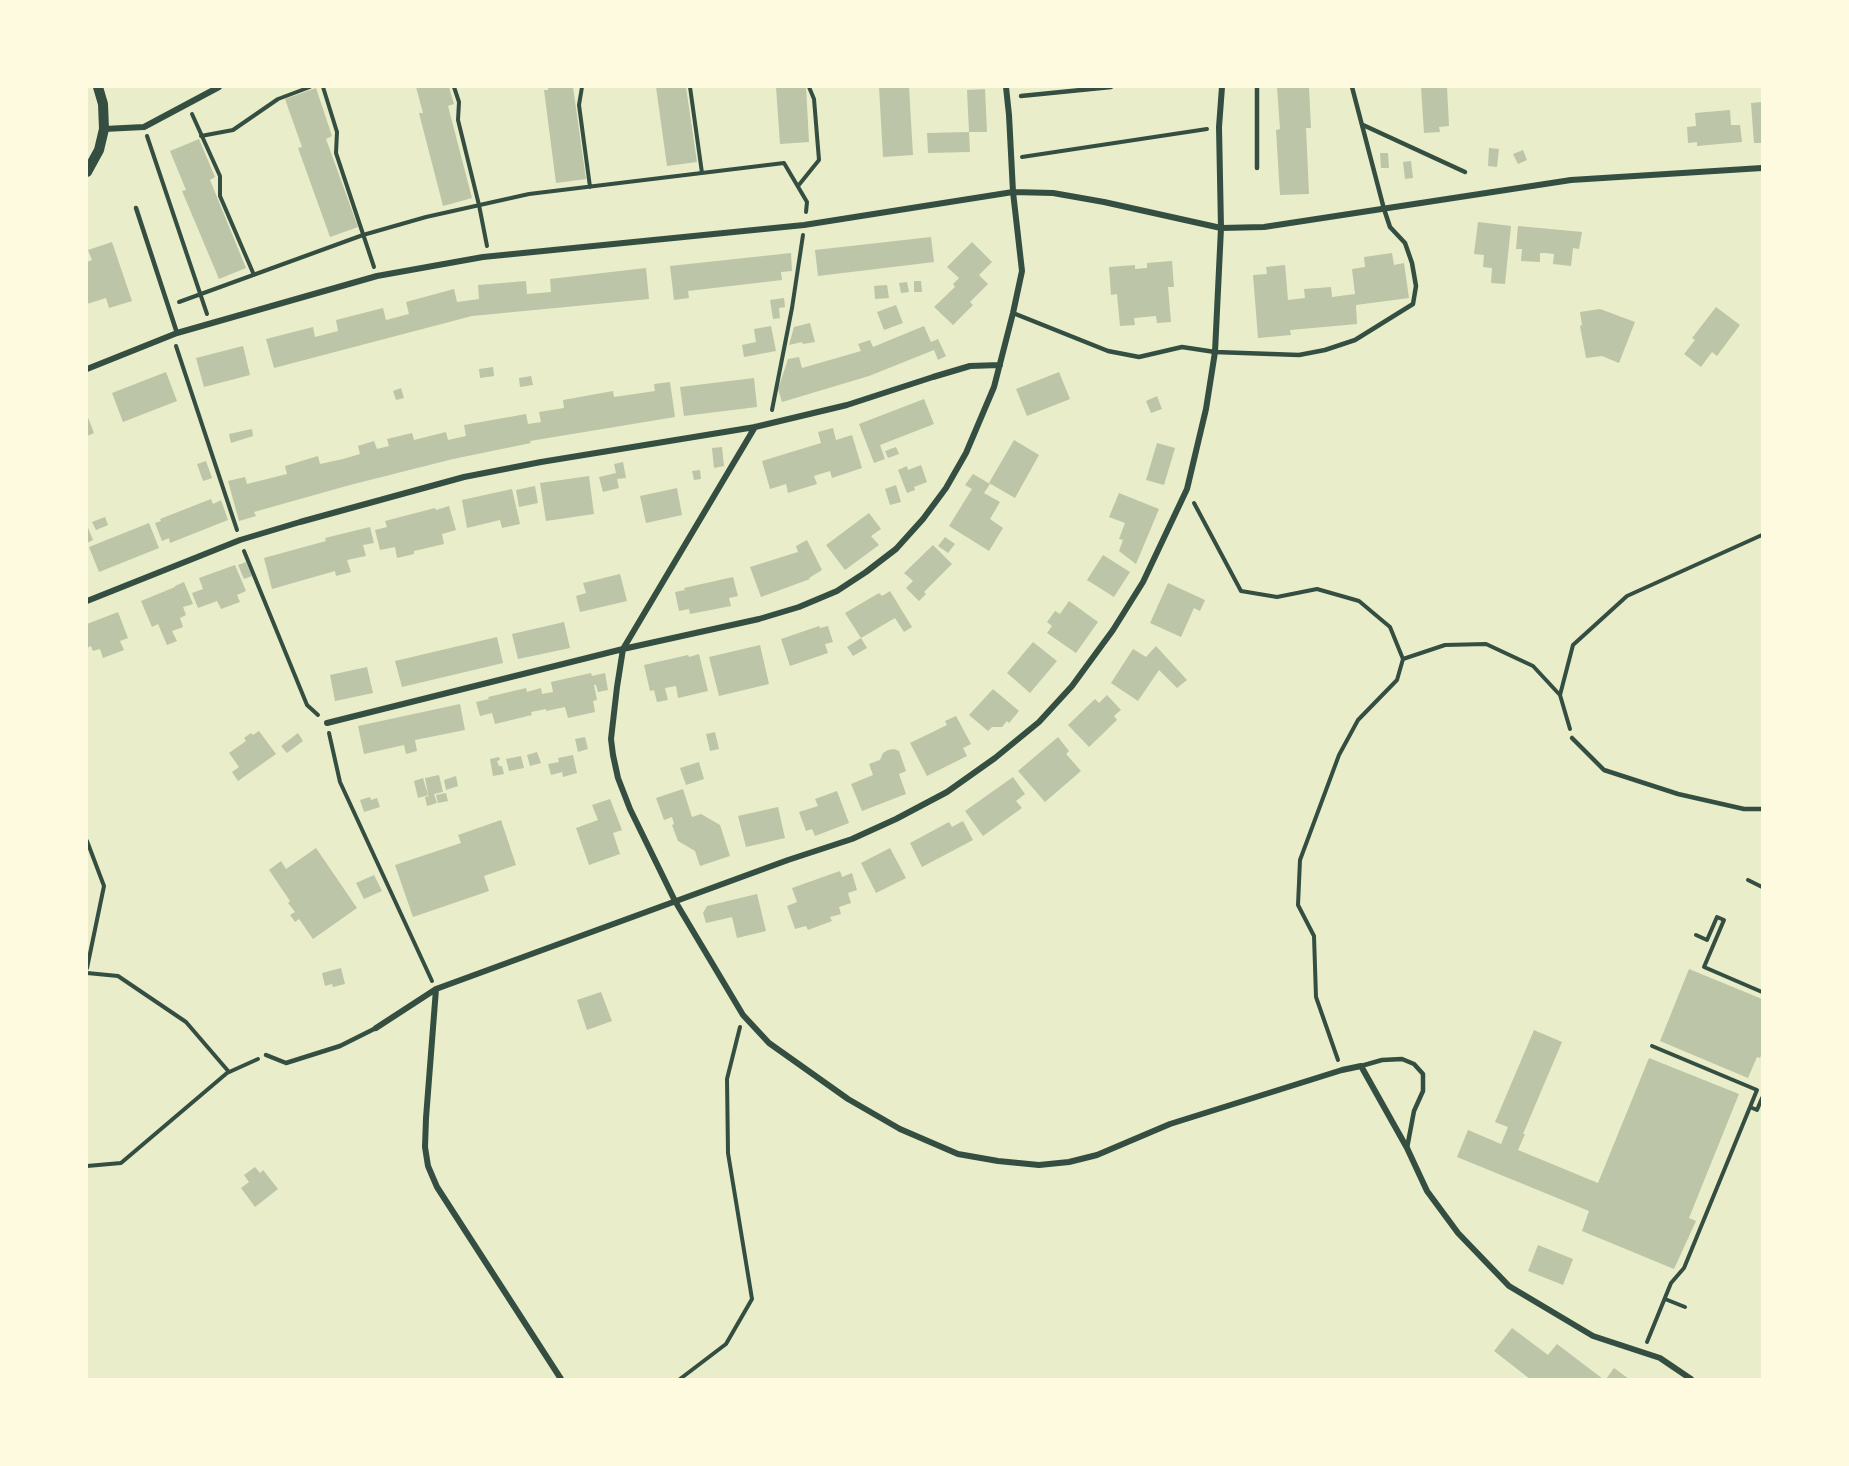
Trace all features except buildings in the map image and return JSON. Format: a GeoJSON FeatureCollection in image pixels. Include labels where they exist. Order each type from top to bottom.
{"type":"FeatureCollection","features":[{"type":"Feature","properties":{"kind":"street"},"geometry":{"type":"LineString","coordinates":[[87,172],[99,150],[104,129],[103,104],[98,87]]}},
{"type":"Feature","properties":{"kind":"street"},"geometry":{"type":"LineString","coordinates":[[104,129],[144,127],[219,87]]}},
{"type":"Feature","properties":{"kind":"street"},"geometry":{"type":"LineString","coordinates":[[327,723],[623,649],[759,619],[799,607],[837,591],[896,549],[923,519],[946,488],[966,453],[994,387],[1013,313],[1022,271],[1013,192],[1006,87]]}},
{"type":"Feature","properties":{"kind":"street"},"geometry":{"type":"LineString","coordinates":[[376,1028],[436,989],[861,835],[896,819],[947,792],[995,758],[1039,722],[1072,686],[1113,630],[1143,582],[1187,489],[1206,409],[1215,352],[1221,228],[1219,127],[1222,87]]}},
{"type":"Feature","properties":{"kind":"street"},"geometry":{"type":"LineString","coordinates":[[87,369],[177,333],[377,276],[489,256],[804,225],[1013,192],[1053,193],[1221,228],[1264,227],[1571,180],[1762,168]]}},
{"type":"Feature","properties":{"kind":"street"},"geometry":{"type":"LineString","coordinates":[[87,601],[240,540],[465,477],[770,424],[847,405],[970,366],[1000,365]]}},
{"type":"Feature","properties":{"kind":"street"},"geometry":{"type":"LineString","coordinates":[[755,427],[623,649],[611,739],[618,778],[630,809],[675,901],[743,1015],[769,1043],[848,1099],[900,1129],[958,1154],[1039,1165],[1069,1162],[1097,1155],[1170,1124],[1361,1066],[1407,1148],[1427,1191],[1458,1233],[1509,1286],[1593,1336],[1660,1358],[1691,1379]]}},
{"type":"Feature","properties":{"kind":"street"},"geometry":{"type":"LineString","coordinates":[[436,989],[426,1118],[425,1146],[428,1166],[437,1187],[561,1379]]}},
{"type":"Feature","properties":{"kind":"lane"},"geometry":{"type":"LineString","coordinates":[[1021,96],[1111,87]]}},
{"type":"Feature","properties":{"kind":"lane"},"geometry":{"type":"LineString","coordinates":[[1257,87],[1257,168]]}},
{"type":"Feature","properties":{"kind":"lane"},"geometry":{"type":"LineString","coordinates":[[1013,313],[1108,351],[1139,357],[1182,347],[1215,352],[1299,355],[1325,350],[1355,340],[1413,304],[1416,286],[1412,263],[1405,243],[1390,227],[1352,87]]}},
{"type":"Feature","properties":{"kind":"lane"},"geometry":{"type":"LineString","coordinates":[[1363,124],[1465,172]]}},
{"type":"Feature","properties":{"kind":"lane"},"geometry":{"type":"LineString","coordinates":[[136,207],[177,333]]}},
{"type":"Feature","properties":{"kind":"lane"},"geometry":{"type":"LineString","coordinates":[[1572,738],[1604,770],[1678,794],[1744,809],[1762,809]]}},
{"type":"Feature","properties":{"kind":"lane"},"geometry":{"type":"LineString","coordinates":[[266,1055],[286,1063],[340,1046],[376,1028]]}},
{"type":"Feature","properties":{"kind":"lane"},"geometry":{"type":"LineString","coordinates":[[1361,1066],[1382,1060],[1402,1059],[1414,1064],[1423,1074],[1423,1091],[1414,1111],[1407,1148]]}},
{"type":"Feature","properties":{"kind":"path"},"geometry":{"type":"LineString","coordinates":[[201,136],[233,130],[278,99],[310,87]]}},
{"type":"Feature","properties":{"kind":"path"},"geometry":{"type":"LineString","coordinates":[[323,87],[337,132],[336,153],[377,276]]}},
{"type":"Feature","properties":{"kind":"path"},"geometry":{"type":"LineString","coordinates":[[454,87],[459,102],[458,120],[489,256]]}},
{"type":"Feature","properties":{"kind":"path"},"geometry":{"type":"LineString","coordinates":[[582,87],[579,105],[590,187]]}},
{"type":"Feature","properties":{"kind":"path"},"geometry":{"type":"LineString","coordinates":[[690,87],[702,173]]}},
{"type":"Feature","properties":{"kind":"path"},"geometry":{"type":"LineString","coordinates":[[798,186],[819,160],[814,99],[809,87]]}},
{"type":"Feature","properties":{"kind":"path"},"geometry":{"type":"LineString","coordinates":[[187,104],[219,176],[220,196],[254,275]]}},
{"type":"Feature","properties":{"kind":"path"},"geometry":{"type":"LineString","coordinates":[[144,127],[211,324]]}},
{"type":"Feature","properties":{"kind":"path"},"geometry":{"type":"LineString","coordinates":[[1012,158],[1219,127]]}},
{"type":"Feature","properties":{"kind":"path"},"geometry":{"type":"LineString","coordinates":[[168,306],[363,235],[426,217],[529,194],[784,164],[807,202],[792,308],[776,381],[770,424]]}},
{"type":"Feature","properties":{"kind":"path"},"geometry":{"type":"LineString","coordinates":[[181,361],[240,540],[307,705],[327,723],[340,782],[436,989]]}},
{"type":"Feature","properties":{"kind":"path"},"geometry":{"type":"LineString","coordinates":[[1187,489],[1241,591],[1277,597],[1317,589],[1359,601],[1390,627],[1403,659],[1397,680],[1358,720],[1339,754],[1300,860],[1298,905],[1314,936],[1316,997],[1342,1070]]}},
{"type":"Feature","properties":{"kind":"path"},"geometry":{"type":"LineString","coordinates":[[1560,695],[1573,645],[1627,596],[1762,535]]}},
{"type":"Feature","properties":{"kind":"path"},"geometry":{"type":"LineString","coordinates":[[1403,659],[1445,645],[1486,644],[1533,666],[1560,695],[1572,738]]}},
{"type":"Feature","properties":{"kind":"path"},"geometry":{"type":"LineString","coordinates":[[87,842],[104,886],[87,968]]}},
{"type":"Feature","properties":{"kind":"path"},"geometry":{"type":"LineString","coordinates":[[1748,880],[1762,887]]}},
{"type":"Feature","properties":{"kind":"path"},"geometry":{"type":"LineString","coordinates":[[1696,935],[1707,940],[1717,917],[1724,920],[1704,967],[1762,992]]}},
{"type":"Feature","properties":{"kind":"path"},"geometry":{"type":"LineString","coordinates":[[87,973],[118,976],[186,1022],[230,1072]]}},
{"type":"Feature","properties":{"kind":"path"},"geometry":{"type":"LineString","coordinates":[[680,1379],[726,1344],[752,1299],[728,1153],[727,1078],[743,1015]]}},
{"type":"Feature","properties":{"kind":"path"},"geometry":{"type":"LineString","coordinates":[[1643,1352],[1671,1283],[1684,1268],[1757,1090],[1652,1046]]}},
{"type":"Feature","properties":{"kind":"path"},"geometry":{"type":"LineString","coordinates":[[87,1166],[121,1163],[230,1072],[266,1055]]}},
{"type":"Feature","properties":{"kind":"path"},"geometry":{"type":"LineString","coordinates":[[1750,1107],[1757,1110],[1762,1098]]}},
{"type":"Feature","properties":{"kind":"path"},"geometry":{"type":"LineString","coordinates":[[1665,1299],[1685,1307]]}}]}
